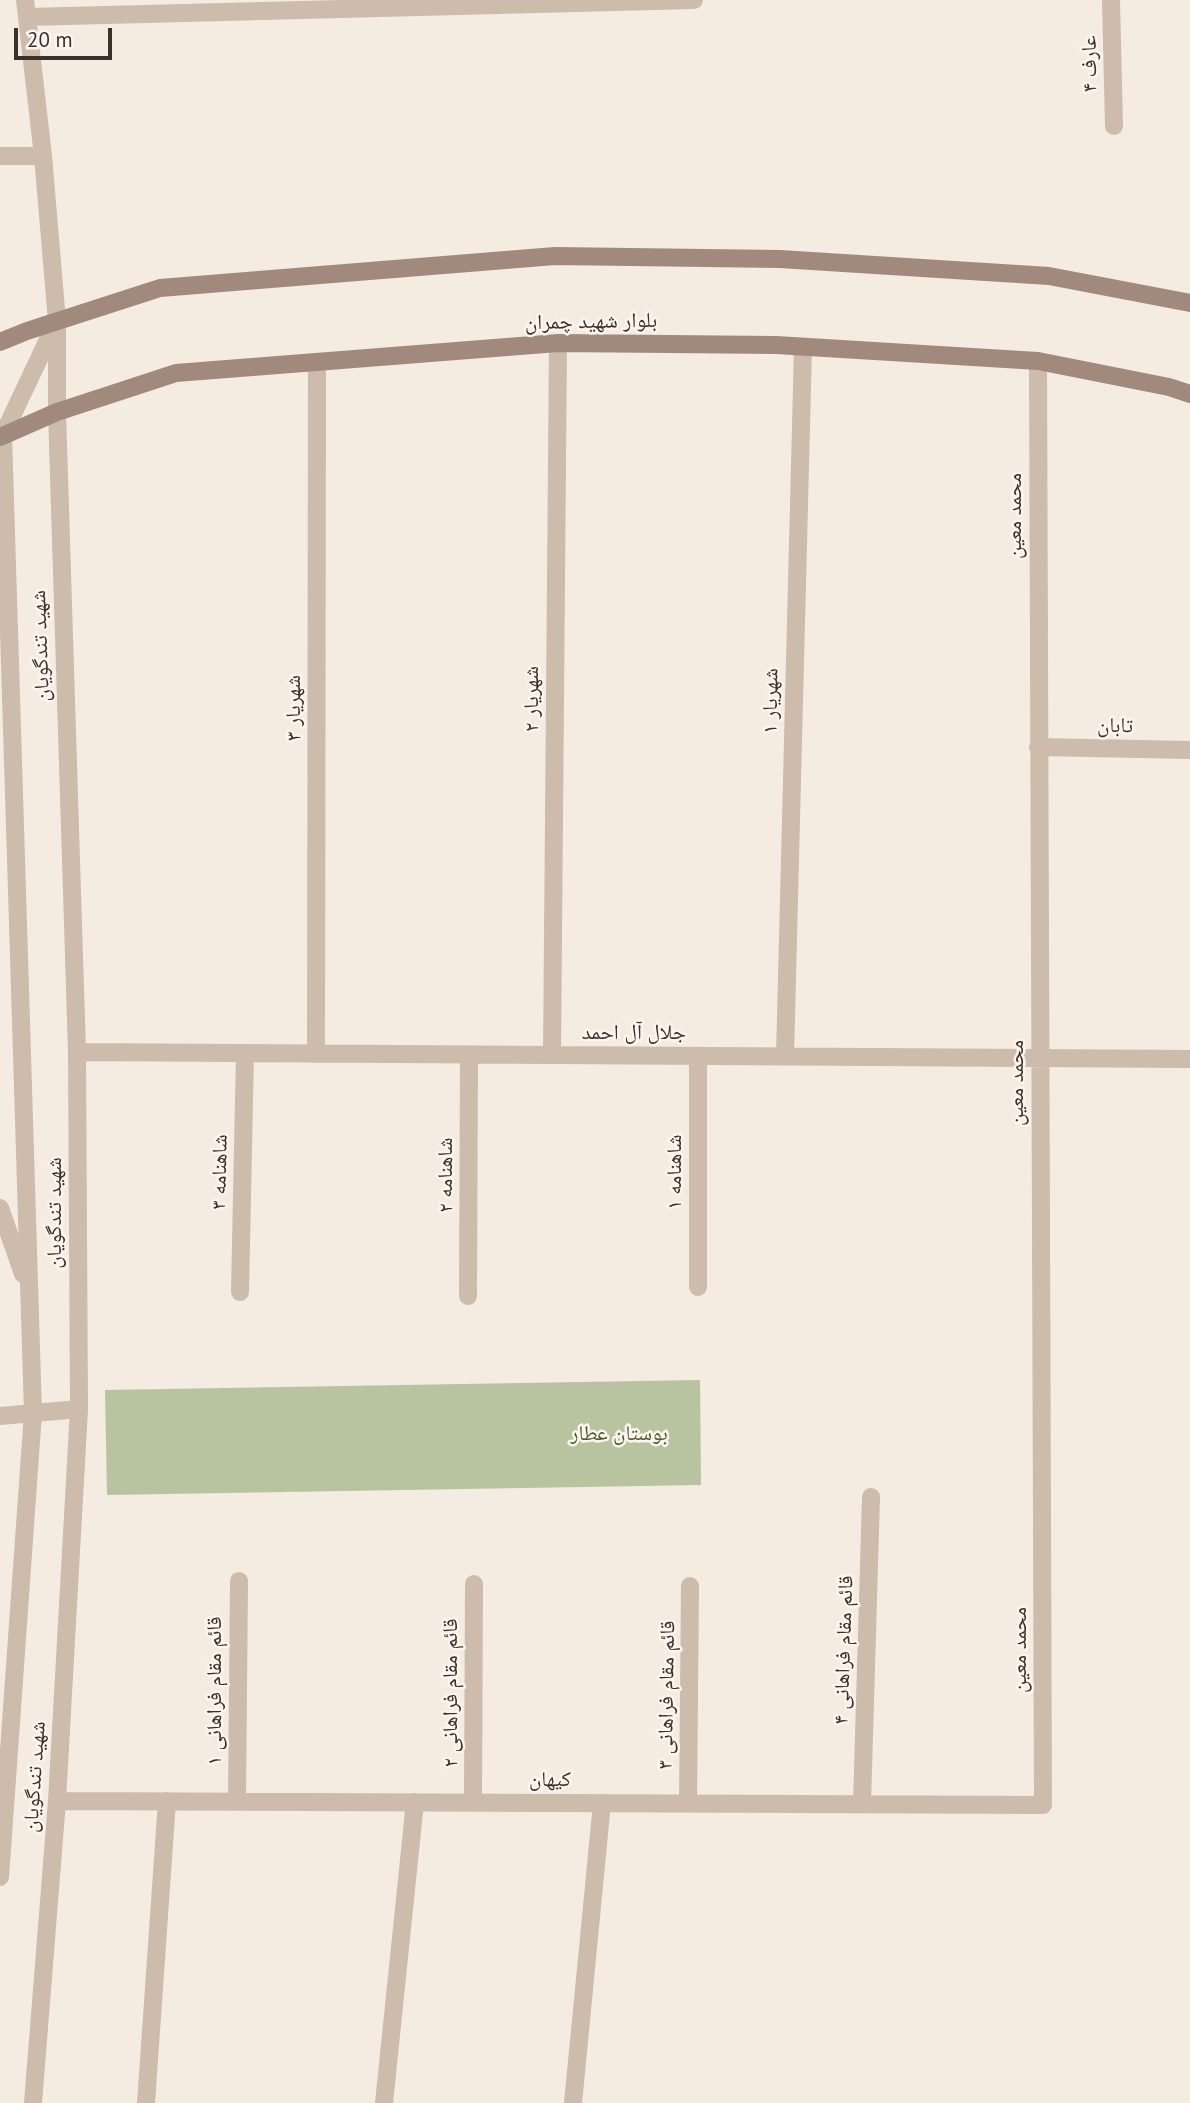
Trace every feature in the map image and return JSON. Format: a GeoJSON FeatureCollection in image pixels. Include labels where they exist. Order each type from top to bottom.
{"type":"FeatureCollection","features":[{"type":"Feature","properties":{"kind":"main road"},"geometry":{"type":"LineString","coordinates":[[0,342],[160,288],[555,256],[780,259],[1049,276],[1190,303]]}},
{"type":"Feature","properties":{"kind":"main road","name":"بلوار شهید چمران"},"geometry":{"type":"LineString","coordinates":[[2,436],[57,412],[176,373],[558,343],[803,346],[1038,361],[1169,387],[1190,394]]}},
{"type":"Feature","properties":{"kind":"street"},"geometry":{"type":"LineString","coordinates":[[26,9],[694,0]]}},
{"type":"Feature","properties":{"kind":"street","name":"عارف ۴"},"geometry":{"type":"LineString","coordinates":[[1111,0],[1114,126]]}},
{"type":"Feature","properties":{"kind":"street","name":"شهید تندگویان"},"geometry":{"type":"LineString","coordinates":[[26,9],[43,156],[57,321],[57,412],[77,1052],[79,1409],[57,1801],[33,2103]]}},
{"type":"Feature","properties":{"kind":"street"},"geometry":{"type":"LineString","coordinates":[[0,156],[43,156]]}},
{"type":"Feature","properties":{"kind":"street","name":"شهید تندگویان"},"geometry":{"type":"LineString","coordinates":[[0,1877],[33,1413],[2,436],[57,321]]}},
{"type":"Feature","properties":{"kind":"street","name":"شهریار ۲"},"geometry":{"type":"LineString","coordinates":[[552,1055],[558,343]]}},
{"type":"Feature","properties":{"kind":"street","name":"شهریار ۱"},"geometry":{"type":"LineString","coordinates":[[785,1056],[803,346]]}},
{"type":"Feature","properties":{"kind":"street","name":"محمد معین"},"geometry":{"type":"LineString","coordinates":[[1038,361],[1043,1805]]}},
{"type":"Feature","properties":{"kind":"street","name":"شهریار ۳"},"geometry":{"type":"LineString","coordinates":[[316,1054],[317,362]]}},
{"type":"Feature","properties":{"kind":"street","name":"تابان"},"geometry":{"type":"LineString","coordinates":[[1038,747],[1190,750]]}},
{"type":"Feature","properties":{"kind":"street","name":"جلال آل احمد"},"geometry":{"type":"LineString","coordinates":[[77,1052],[1190,1059]]}},
{"type":"Feature","properties":{"kind":"street","name":"شاهنامه ۳"},"geometry":{"type":"LineString","coordinates":[[240,1292],[245,1053]]}},
{"type":"Feature","properties":{"kind":"street","name":"شاهنامه ۲"},"geometry":{"type":"LineString","coordinates":[[468,1296],[469,1055]]}},
{"type":"Feature","properties":{"kind":"street","name":"شاهنامه ۱"},"geometry":{"type":"LineString","coordinates":[[698,1056],[698,1287]]}},
{"type":"Feature","properties":{"kind":"street"},"geometry":{"type":"LineString","coordinates":[[0,1208],[29,1292]]}},
{"type":"Feature","properties":{"kind":"street"},"geometry":{"type":"LineString","coordinates":[[0,1416],[79,1409]]}},
{"type":"Feature","properties":{"kind":"street","name":"قائم مقام فراهانی ۴"},"geometry":{"type":"LineString","coordinates":[[862,1804],[871,1497]]}},
{"type":"Feature","properties":{"kind":"street","name":"قائم مقام فراهانی ۱"},"geometry":{"type":"LineString","coordinates":[[237,1801],[239,1581]]}},
{"type":"Feature","properties":{"kind":"street","name":"قائم مقام فراهانی ۲"},"geometry":{"type":"LineString","coordinates":[[473,1802],[474,1584]]}},
{"type":"Feature","properties":{"kind":"street","name":"قائم مقام فراهانی ۳"},"geometry":{"type":"LineString","coordinates":[[688,1803],[690,1586]]}},
{"type":"Feature","properties":{"kind":"street","name":"کیهان"},"geometry":{"type":"LineString","coordinates":[[57,1801],[1043,1805]]}},
{"type":"Feature","properties":{"kind":"street"},"geometry":{"type":"LineString","coordinates":[[146,2103],[167,1801]]}},
{"type":"Feature","properties":{"kind":"street"},"geometry":{"type":"LineString","coordinates":[[384,2103],[415,1802]]}},
{"type":"Feature","properties":{"kind":"street"},"geometry":{"type":"LineString","coordinates":[[573,2103],[602,1803]]}},
{"type":"Feature","properties":{"kind":"green space","name":"بوستان عطار"},"geometry":{"type":"Polygon","coordinates":[[[700,1380],[701,1485],[107,1495],[105,1390],[700,1380]]]}}]}
